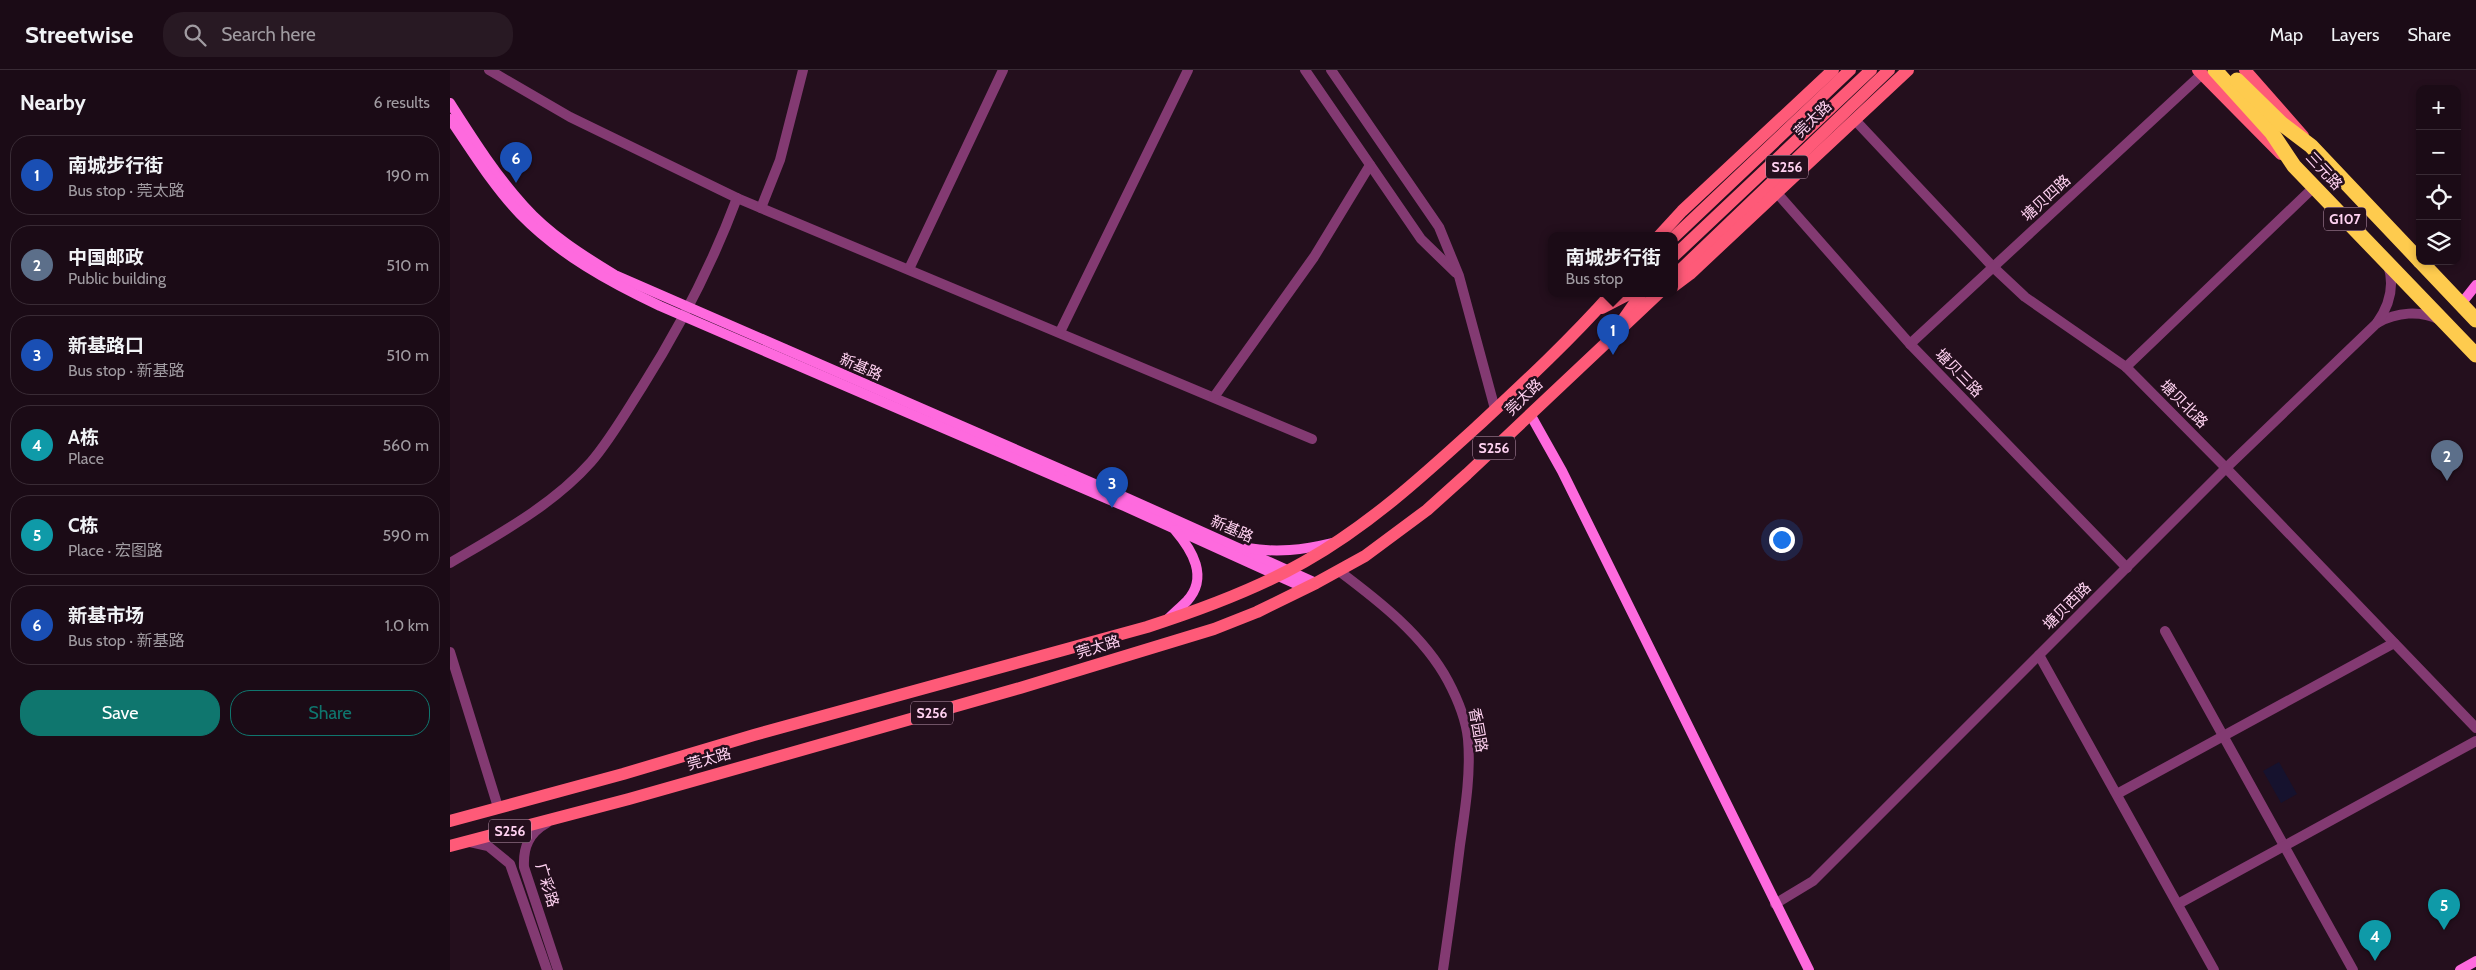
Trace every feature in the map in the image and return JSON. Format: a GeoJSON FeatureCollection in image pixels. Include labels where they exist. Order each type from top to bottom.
{"type":"FeatureCollection","features":[{"type":"Feature","properties":{"kind":"highway","name":"三元路"},"geometry":{"type":"LineString","coordinates":[[2215,72],[2311,146],[2416,257]]}},
{"type":"Feature","properties":{"kind":"highway","name":"三元路"},"geometry":{"type":"LineString","coordinates":[[2215,72],[2272,133],[2294,166],[2476,355]]}},
{"type":"Feature","properties":{"kind":"highway","name":"三元路"},"geometry":{"type":"LineString","coordinates":[[2424,265],[2476,320]]}},
{"type":"Feature","properties":{"kind":"main road"},"geometry":{"type":"LineString","coordinates":[[1663,232],[1682,211],[1833,70]]}},
{"type":"Feature","properties":{"kind":"main road","name":"莞太路"},"geometry":{"type":"LineString","coordinates":[[1678,233],[1850,70]]}},
{"type":"Feature","properties":{"kind":"main road"},"geometry":{"type":"LineString","coordinates":[[1678,252],[1870,70]]}},
{"type":"Feature","properties":{"kind":"main road","name":"莞太路"},"geometry":{"type":"LineString","coordinates":[[1678,272],[1888,70]]}},
{"type":"Feature","properties":{"kind":"main road"},"geometry":{"type":"LineString","coordinates":[[1678,283],[1690,274],[1908,70]]}},
{"type":"Feature","properties":{"kind":"main road"},"geometry":{"type":"LineString","coordinates":[[2245,70],[2311,146]]}},
{"type":"Feature","properties":{"kind":"main road"},"geometry":{"type":"LineString","coordinates":[[2215,72],[2294,166]]}},
{"type":"Feature","properties":{"kind":"main road","name":"莞太路"},"geometry":{"type":"LineString","coordinates":[[450,821],[1167,621],[1208,606],[1282,573],[1304,562],[1334,542],[1413,485],[1495,409],[1608,297]]}},
{"type":"Feature","properties":{"kind":"main road"},"geometry":{"type":"LineString","coordinates":[[1596,311],[1623,297]]}},
{"type":"Feature","properties":{"kind":"main road"},"geometry":{"type":"LineString","coordinates":[[1615,333],[1639,297]]}},
{"type":"Feature","properties":{"kind":"main road","name":"莞太路"},"geometry":{"type":"LineString","coordinates":[[450,846],[552,820],[1020,688],[1205,632],[1257,612],[1365,556],[1427,510],[1655,297]]}},
{"type":"Feature","properties":{"kind":"main road"},"geometry":{"type":"LineString","coordinates":[[1646,306],[1659,297]]}},
{"type":"Feature","properties":{"kind":"street"},"geometry":{"type":"LineString","coordinates":[[489,70],[570,117],[737,198],[1312,439]]}},
{"type":"Feature","properties":{"kind":"street"},"geometry":{"type":"LineString","coordinates":[[761,208],[780,160],[804,70]]}},
{"type":"Feature","properties":{"kind":"street"},"geometry":{"type":"LineString","coordinates":[[908,269],[1003,70]]}},
{"type":"Feature","properties":{"kind":"street"},"geometry":{"type":"LineString","coordinates":[[1060,332],[1188,70]]}},
{"type":"Feature","properties":{"kind":"street"},"geometry":{"type":"LineString","coordinates":[[1305,70],[1421,239],[1459,276]]}},
{"type":"Feature","properties":{"kind":"street"},"geometry":{"type":"LineString","coordinates":[[1331,70],[1439,227],[1459,276],[1495,409]]}},
{"type":"Feature","properties":{"kind":"street","name":"塘贝四路"},"geometry":{"type":"LineString","coordinates":[[1910,344],[1992,267],[2215,72]]}},
{"type":"Feature","properties":{"kind":"street","name":"新基路"},"geometry":{"type":"LineString","coordinates":[[450,104],[508,187],[525,208],[582,255],[615,275],[686,312],[1172,528],[1310,586]]}},
{"type":"Feature","properties":{"kind":"street","name":"新基路"},"geometry":{"type":"LineString","coordinates":[[450,119],[520,214],[548,240],[578,262],[612,283],[686,312],[1232,545],[1282,573]]}},
{"type":"Feature","properties":{"kind":"street","name":"塘贝北路"},"geometry":{"type":"LineString","coordinates":[[1855,120],[1992,267],[2025,297],[2126,367],[2476,728]]}},
{"type":"Feature","properties":{"kind":"street"},"geometry":{"type":"LineString","coordinates":[[1214,397],[1314,257],[1370,165]]}},
{"type":"Feature","properties":{"kind":"street"},"geometry":{"type":"LineString","coordinates":[[2126,367],[2314,187]]}},
{"type":"Feature","properties":{"kind":"street","name":"塘贝三路"},"geometry":{"type":"LineString","coordinates":[[1777,193],[1910,344],[2127,568]]}},
{"type":"Feature","properties":{"kind":"street"},"geometry":{"type":"LineString","coordinates":[[450,563],[550,500],[591,462],[626,414],[686,312],[721,241],[737,198]]}},
{"type":"Feature","properties":{"kind":"street"},"geometry":{"type":"LineString","coordinates":[[2377,323],[2385,310],[2390,295],[2391,278],[2387,263]]}},
{"type":"Feature","properties":{"kind":"street"},"geometry":{"type":"LineString","coordinates":[[2461,304],[2476,285]]}},
{"type":"Feature","properties":{"kind":"street"},"geometry":{"type":"LineString","coordinates":[[2377,323],[2397,315],[2412,313],[2428,315],[2444,321]]}},
{"type":"Feature","properties":{"kind":"street","name":"塘贝西路"},"geometry":{"type":"LineString","coordinates":[[1775,904],[1813,881],[2226,468],[2377,323]]}},
{"type":"Feature","properties":{"kind":"street"},"geometry":{"type":"LineString","coordinates":[[1530,414],[1562,471],[1809,970]]}},
{"type":"Feature","properties":{"kind":"street"},"geometry":{"type":"LineString","coordinates":[[1167,621],[1188,600],[1196,587],[1198,573],[1191,551],[1172,528]]}},
{"type":"Feature","properties":{"kind":"street"},"geometry":{"type":"LineString","coordinates":[[1232,545],[1271,552],[1309,548],[1334,542]]}},
{"type":"Feature","properties":{"kind":"street","name":"香园路"},"geometry":{"type":"LineString","coordinates":[[1339,570],[1411,632],[1430,654],[1448,681],[1458,704],[1467,737],[1469,759],[1465,807],[1444,970]]}},
{"type":"Feature","properties":{"kind":"street"},"geometry":{"type":"LineString","coordinates":[[2165,631],[2353,970]]}},
{"type":"Feature","properties":{"kind":"street"},"geometry":{"type":"LineString","coordinates":[[2117,794],[2394,643]]}},
{"type":"Feature","properties":{"kind":"street"},"geometry":{"type":"LineString","coordinates":[[450,652],[498,807]]}},
{"type":"Feature","properties":{"kind":"street"},"geometry":{"type":"LineString","coordinates":[[2039,655],[2214,970]]}},
{"type":"Feature","properties":{"kind":"street"},"geometry":{"type":"LineString","coordinates":[[2178,904],[2476,741]]}},
{"type":"Feature","properties":{"kind":"street","name":"广彩路"},"geometry":{"type":"LineString","coordinates":[[552,820],[530,836],[524,857],[524,867],[558,970]]}},
{"type":"Feature","properties":{"kind":"street","name":"广彩路"},"geometry":{"type":"LineString","coordinates":[[467,842],[488,846],[510,864],[547,970]]}},
{"type":"Feature","properties":{"kind":"street"},"geometry":{"type":"LineString","coordinates":[[2460,970],[2476,961]]}},
{"type":"Feature","properties":{"kind":"shaded area"},"geometry":{"type":"Polygon","coordinates":[[[2279,762],[2297,794],[2281,803],[2263,771],[2279,762]]]}},
{"type":"Feature","properties":{"kind":"place","name":"新基市场"},"geometry":{"type":"Point","coordinates":[516,183]}},
{"type":"Feature","properties":{"kind":"place","name":"南城步行街"},"geometry":{"type":"Point","coordinates":[1613,355]}},
{"type":"Feature","properties":{"kind":"place","name":"中国邮政"},"geometry":{"type":"Point","coordinates":[2447,481]}},
{"type":"Feature","properties":{"kind":"place","name":"新基路口"},"geometry":{"type":"Point","coordinates":[1112,508]}},
{"type":"Feature","properties":{"kind":"place","name":"C栋"},"geometry":{"type":"Point","coordinates":[2444,930]}},
{"type":"Feature","properties":{"kind":"place","name":"A栋"},"geometry":{"type":"Point","coordinates":[2375,961]}}]}
